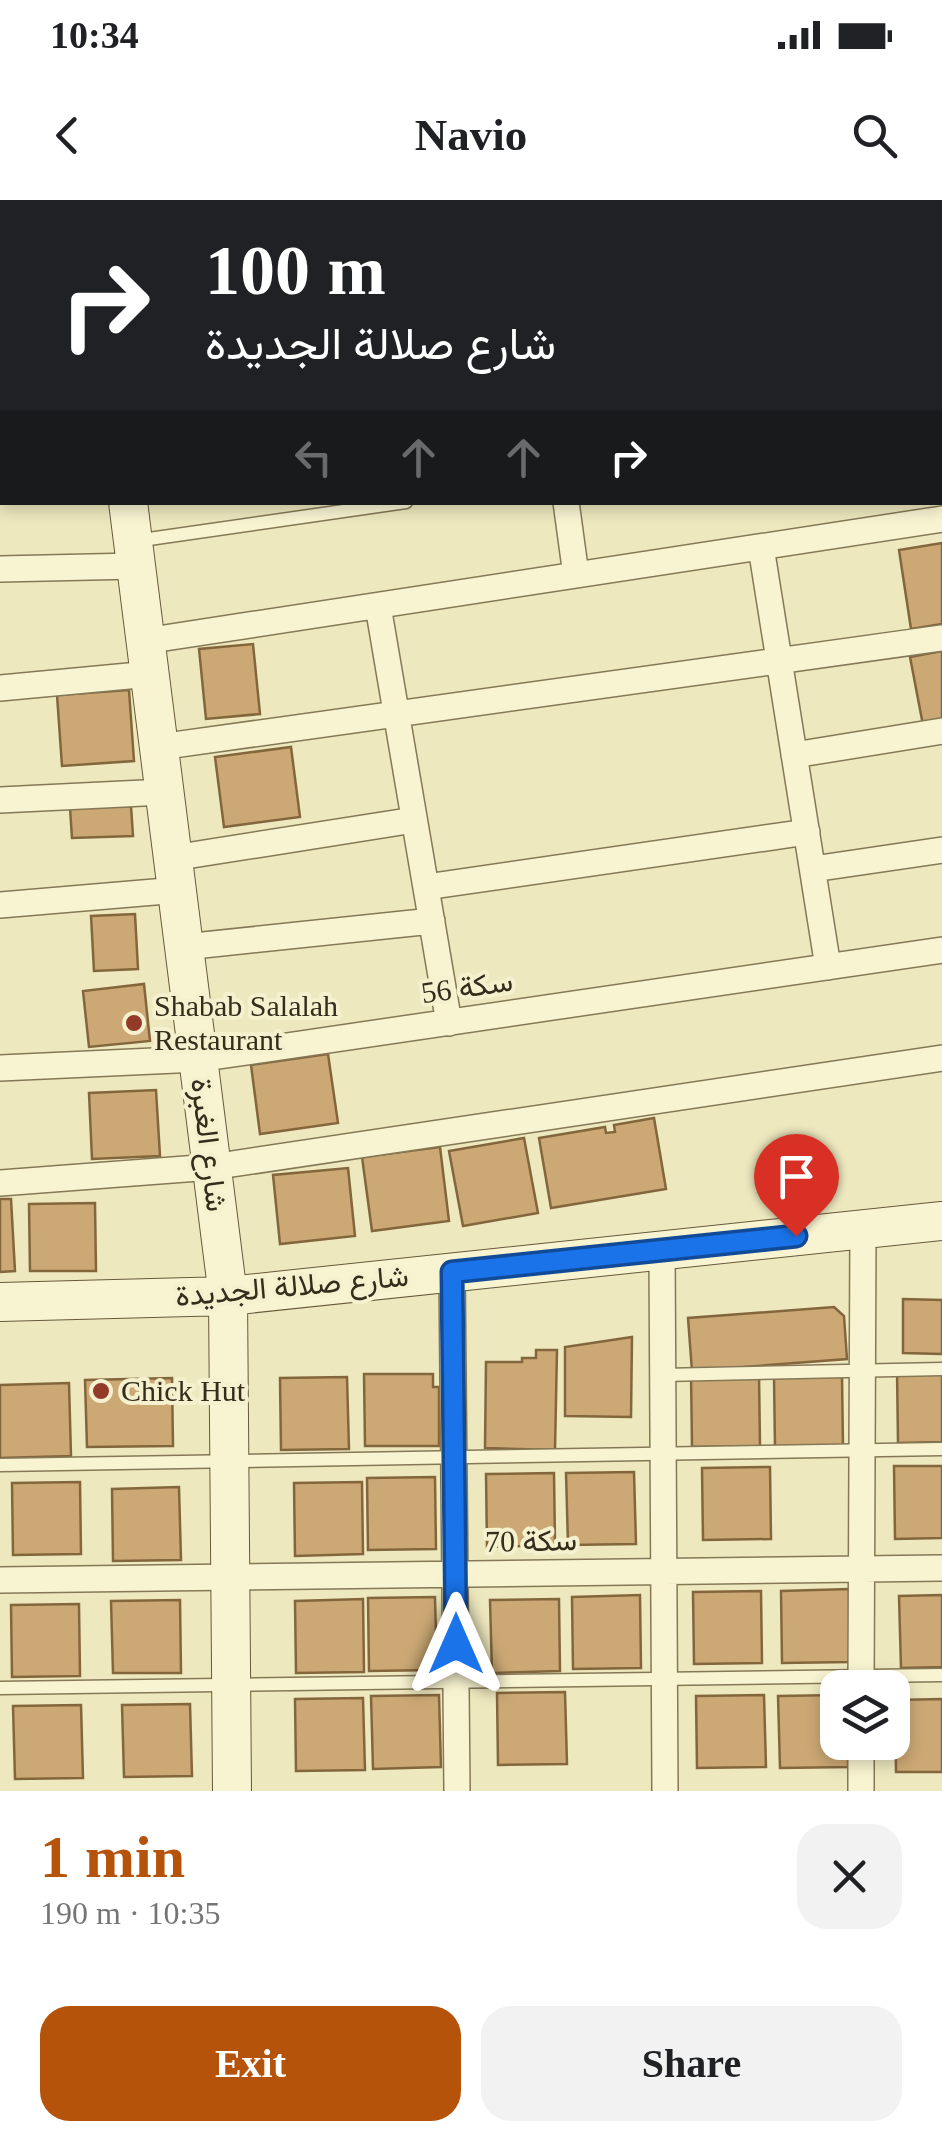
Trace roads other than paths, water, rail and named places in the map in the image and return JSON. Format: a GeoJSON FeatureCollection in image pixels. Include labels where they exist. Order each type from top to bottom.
{"type":"FeatureCollection","features":[{"type":"Feature","properties":{"kind":"street","name":"شارع الغبرة"},"geometry":{"type":"LineString","coordinates":[[128,505],[228,1296],[232,1791]]}},
{"type":"Feature","properties":{"kind":"street"},"geometry":{"type":"LineString","coordinates":[[566,505],[576,575]]}},
{"type":"Feature","properties":{"kind":"street"},"geometry":{"type":"LineString","coordinates":[[0,688],[378,606],[942,519]]}},
{"type":"Feature","properties":{"kind":"street"},"geometry":{"type":"LineString","coordinates":[[761,546],[828,967]]}},
{"type":"Feature","properties":{"kind":"street"},"geometry":{"type":"LineString","coordinates":[[0,569],[134,554]]}},
{"type":"Feature","properties":{"kind":"street"},"geometry":{"type":"LineString","coordinates":[[378,606],[449,1022]]}},
{"type":"Feature","properties":{"kind":"street"},"geometry":{"type":"LineString","coordinates":[[158,746],[942,638]]}},
{"type":"Feature","properties":{"kind":"street"},"geometry":{"type":"LineString","coordinates":[[794,756],[942,731]]}},
{"type":"Feature","properties":{"kind":"street"},"geometry":{"type":"LineString","coordinates":[[0,800],[164,792]]}},
{"type":"Feature","properties":{"kind":"street"},"geometry":{"type":"LineString","coordinates":[[0,905],[175,874],[414,820]]}},
{"type":"Feature","properties":{"kind":"street"},"geometry":{"type":"LineString","coordinates":[[426,887],[807,832]]}},
{"type":"Feature","properties":{"kind":"street"},"geometry":{"type":"LineString","coordinates":[[813,870],[942,850]]}},
{"type":"Feature","properties":{"kind":"street"},"geometry":{"type":"LineString","coordinates":[[184,946],[432,921]]}},
{"type":"Feature","properties":{"kind":"street","name":"سكة 56"},"geometry":{"type":"LineString","coordinates":[[0,1068],[198,1059],[942,950]]}},
{"type":"Feature","properties":{"kind":"street"},"geometry":{"type":"LineString","coordinates":[[0,1183],[212,1167],[942,1058]]}},
{"type":"Feature","properties":{"kind":"street","name":"شارع صلالة الجديدة"},"geometry":{"type":"LineString","coordinates":[[0,1302],[228,1296],[942,1221]]}},
{"type":"Feature","properties":{"kind":"street"},"geometry":{"type":"LineString","coordinates":[[861,1670],[863,1229]]}},
{"type":"Feature","properties":{"kind":"street"},"geometry":{"type":"LineString","coordinates":[[662,1250],[665,1791]]}},
{"type":"Feature","properties":{"kind":"street"},"geometry":{"type":"LineString","coordinates":[[452,1272],[457,1791]]}},
{"type":"Feature","properties":{"kind":"street","name":"سكة 70"},"geometry":{"type":"LineString","coordinates":[[0,1580],[942,1568]]}},
{"type":"Feature","properties":{"kind":"street"},"geometry":{"type":"LineString","coordinates":[[861,1760],[861,1791]]}},
{"type":"Feature","properties":{"kind":"lane"},"geometry":{"type":"LineString","coordinates":[[134,554],[390,505]]}},
{"type":"Feature","properties":{"kind":"lane"},"geometry":{"type":"LineString","coordinates":[[662,1374],[942,1369]]}},
{"type":"Feature","properties":{"kind":"lane"},"geometry":{"type":"LineString","coordinates":[[0,1465],[942,1449]]}},
{"type":"Feature","properties":{"kind":"lane"},"geometry":{"type":"LineString","coordinates":[[910,1677],[942,1675]]}},
{"type":"Feature","properties":{"kind":"lane"},"geometry":{"type":"LineString","coordinates":[[0,1688],[664,1676],[820,1680]]}},
{"type":"Feature","properties":{"kind":"place","name":"Shabab Salalah Restaurant"},"geometry":{"type":"Point","coordinates":[134,1023]}},
{"type":"Feature","properties":{"kind":"place","name":"Chick Hut"},"geometry":{"type":"Point","coordinates":[101,1391]}}]}
